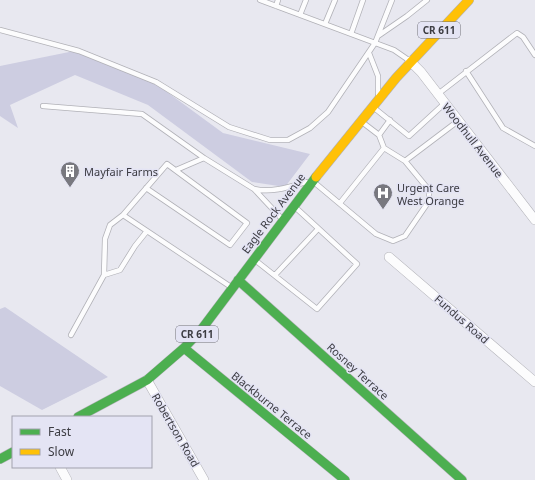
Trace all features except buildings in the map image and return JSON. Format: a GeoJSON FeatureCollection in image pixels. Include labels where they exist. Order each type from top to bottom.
{"type":"FeatureCollection","features":[{"type":"Feature","properties":{"kind":"main road","name":"Eagle Rock Avenue"},"geometry":{"type":"LineString","coordinates":[[80,416],[147,380],[184,348],[201,330],[360,120],[410,61],[469,0]]}},
{"type":"Feature","properties":{"kind":"main road","name":"Rosney Terrace"},"geometry":{"type":"LineString","coordinates":[[238,280],[462,480]]}},
{"type":"Feature","properties":{"kind":"main road","name":"Blackburne Terrace"},"geometry":{"type":"LineString","coordinates":[[184,348],[345,480]]}},
{"type":"Feature","properties":{"kind":"main road"},"geometry":{"type":"LineString","coordinates":[[0,459],[12,453]]}},
{"type":"Feature","properties":{"kind":"street","name":"Woodhull Avenue"},"geometry":{"type":"LineString","coordinates":[[410,61],[438,94],[535,220]]}},
{"type":"Feature","properties":{"kind":"street","name":"Fundus Road"},"geometry":{"type":"LineString","coordinates":[[389,257],[535,382]]}},
{"type":"Feature","properties":{"kind":"street","name":"Robertson Road"},"geometry":{"type":"LineString","coordinates":[[147,380],[204,480]]}},
{"type":"Feature","properties":{"kind":"street"},"geometry":{"type":"LineString","coordinates":[[61,468],[67,480]]}},
{"type":"Feature","properties":{"kind":"lane"},"geometry":{"type":"LineString","coordinates":[[260,0],[394,50],[410,61]]}},
{"type":"Feature","properties":{"kind":"lane"},"geometry":{"type":"LineString","coordinates":[[276,6],[278,0]]}},
{"type":"Feature","properties":{"kind":"lane"},"geometry":{"type":"LineString","coordinates":[[300,15],[306,0]]}},
{"type":"Feature","properties":{"kind":"lane"},"geometry":{"type":"LineString","coordinates":[[325,24],[334,0]]}},
{"type":"Feature","properties":{"kind":"lane"},"geometry":{"type":"LineString","coordinates":[[351,34],[363,0]]}},
{"type":"Feature","properties":{"kind":"lane"},"geometry":{"type":"LineString","coordinates":[[0,30],[79,51],[156,82],[229,127],[270,140],[288,140],[310,128],[328,112],[375,43],[392,0]]}},
{"type":"Feature","properties":{"kind":"lane"},"geometry":{"type":"LineString","coordinates":[[378,36],[427,0]]}},
{"type":"Feature","properties":{"kind":"lane"},"geometry":{"type":"LineString","coordinates":[[438,94],[517,33],[523,37],[535,55]]}},
{"type":"Feature","properties":{"kind":"lane"},"geometry":{"type":"LineString","coordinates":[[369,53],[378,76],[378,98]]}},
{"type":"Feature","properties":{"kind":"lane"},"geometry":{"type":"LineString","coordinates":[[466,71],[503,128],[535,146]]}},
{"type":"Feature","properties":{"kind":"lane"},"geometry":{"type":"LineString","coordinates":[[372,106],[409,136],[444,103]]}},
{"type":"Feature","properties":{"kind":"lane"},"geometry":{"type":"LineString","coordinates":[[43,106],[142,114],[204,158],[254,189],[283,221]]}},
{"type":"Feature","properties":{"kind":"lane"},"geometry":{"type":"LineString","coordinates":[[254,189],[263,191],[274,190],[313,181],[376,234],[393,240],[405,236],[429,201],[429,190],[405,162],[384,148],[379,135],[360,120]]}},
{"type":"Feature","properties":{"kind":"lane"},"geometry":{"type":"LineString","coordinates":[[379,135],[390,120]]}},
{"type":"Feature","properties":{"kind":"lane"},"geometry":{"type":"LineString","coordinates":[[405,162],[458,121]]}},
{"type":"Feature","properties":{"kind":"lane"},"geometry":{"type":"LineString","coordinates":[[340,204],[384,148]]}},
{"type":"Feature","properties":{"kind":"lane"},"geometry":{"type":"LineString","coordinates":[[176,170],[204,158]]}},
{"type":"Feature","properties":{"kind":"lane"},"geometry":{"type":"LineString","coordinates":[[71,334],[104,275],[105,239],[110,225],[123,215],[146,188],[167,164],[247,223],[230,245],[146,188]]}},
{"type":"Feature","properties":{"kind":"lane"},"geometry":{"type":"LineString","coordinates":[[254,259],[317,309],[357,264],[294,206]]}},
{"type":"Feature","properties":{"kind":"lane"},"geometry":{"type":"LineString","coordinates":[[123,215],[232,288]]}},
{"type":"Feature","properties":{"kind":"lane"},"geometry":{"type":"LineString","coordinates":[[275,275],[318,229]]}},
{"type":"Feature","properties":{"kind":"lane"},"geometry":{"type":"LineString","coordinates":[[104,275],[120,270],[147,231]]}},
{"type":"Feature","properties":{"kind":"shaded area"},"geometry":{"type":"Polygon","coordinates":[[[74,51],[152,81],[223,133],[310,154],[285,187],[252,182],[148,105],[75,75],[10,105],[18,128],[0,116],[0,66],[74,51]]]}},
{"type":"Feature","properties":{"kind":"shaded area"},"geometry":{"type":"Polygon","coordinates":[[[5,307],[108,377],[42,410],[0,386],[0,309],[5,307]]]}},
{"type":"Feature","properties":{"kind":"traffic: fast"},"geometry":{"type":"LineString","coordinates":[[80,416],[147,380],[184,348],[201,330],[316,177]]}},
{"type":"Feature","properties":{"kind":"traffic: fast"},"geometry":{"type":"LineString","coordinates":[[238,280],[462,480]]}},
{"type":"Feature","properties":{"kind":"traffic: fast"},"geometry":{"type":"LineString","coordinates":[[184,348],[345,480]]}},
{"type":"Feature","properties":{"kind":"traffic: fast"},"geometry":{"type":"LineString","coordinates":[[0,459],[12,453]]}},
{"type":"Feature","properties":{"kind":"traffic: slow"},"geometry":{"type":"LineString","coordinates":[[316,177],[396,78],[469,0]]}},
{"type":"Feature","properties":{"kind":"place","name":"Mayfair Farms"},"geometry":{"type":"Point","coordinates":[70,188]}},
{"type":"Feature","properties":{"kind":"place","name":"Urgent Care West Orange"},"geometry":{"type":"Point","coordinates":[383,210]}}]}
